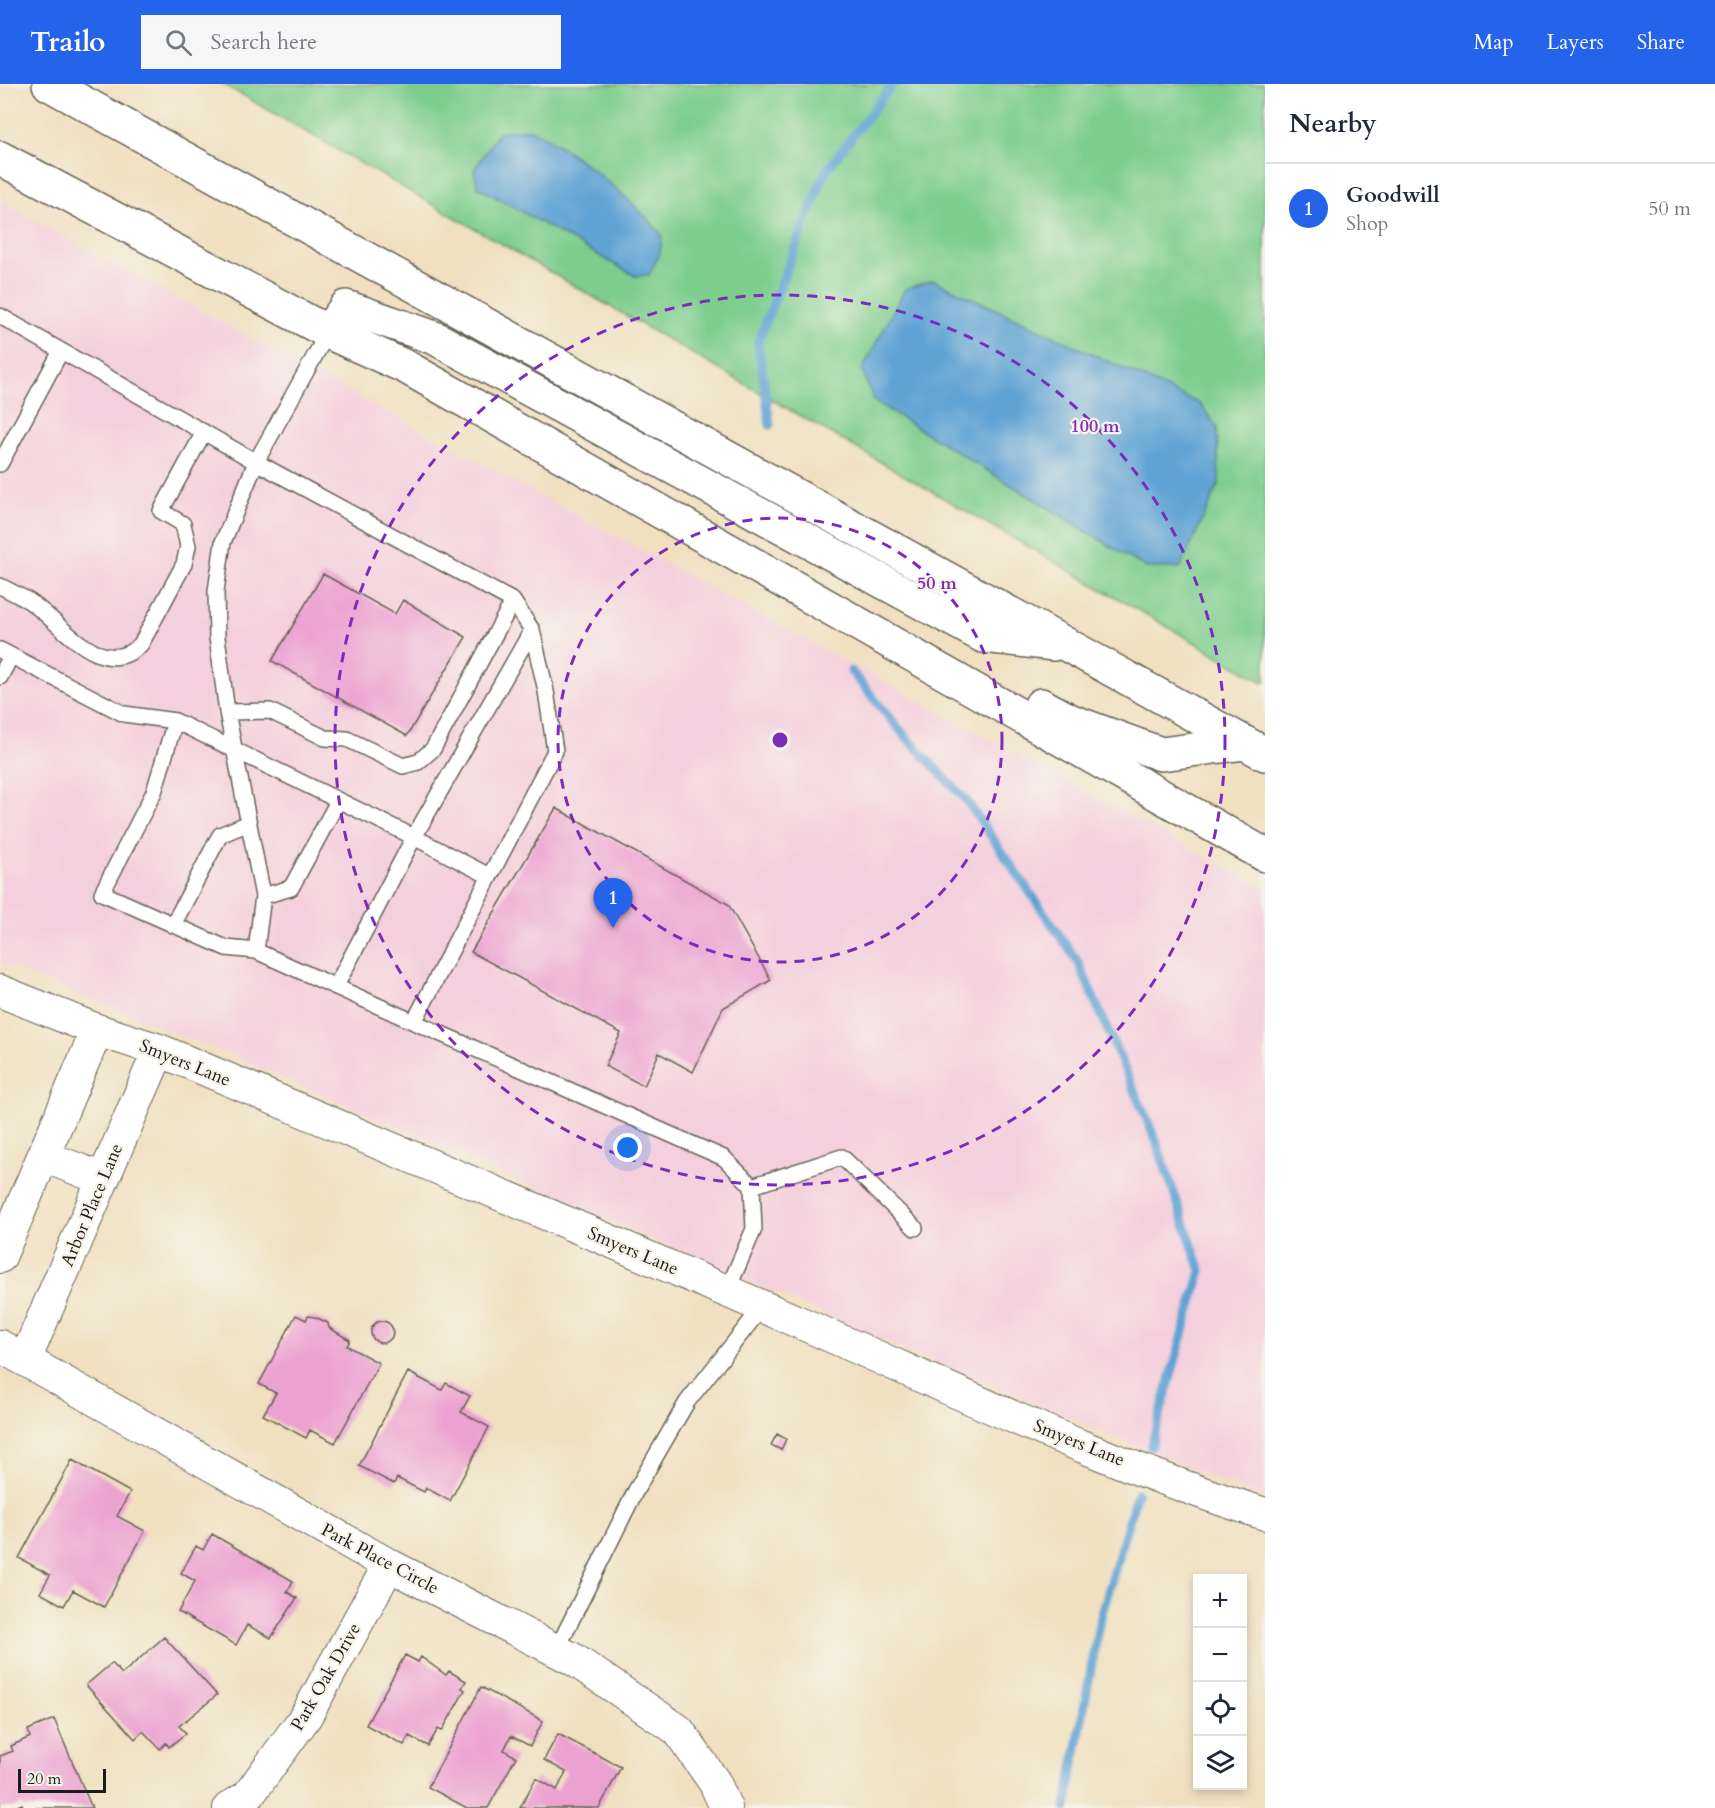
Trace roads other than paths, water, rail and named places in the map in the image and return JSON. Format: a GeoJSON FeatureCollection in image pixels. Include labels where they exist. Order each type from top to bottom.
{"type":"FeatureCollection","features":[{"type":"Feature","properties":{"kind":"main road"},"geometry":{"type":"LineString","coordinates":[[49,84],[1255,748]]}},
{"type":"Feature","properties":{"kind":"main road"},"geometry":{"type":"LineString","coordinates":[[0,158],[328,332],[406,367],[1265,855]]}},
{"type":"Feature","properties":{"kind":"main road"},"geometry":{"type":"LineString","coordinates":[[328,332],[346,307],[435,338],[983,636],[1071,646]]}},
{"type":"Feature","properties":{"kind":"main road"},"geometry":{"type":"LineString","coordinates":[[666,515],[732,532],[962,663],[1071,720],[1161,754],[1255,748]]}},
{"type":"Feature","properties":{"kind":"street","name":"Smyers Lane"},"geometry":{"type":"LineString","coordinates":[[0,991],[97,1030],[159,1050],[763,1306],[1075,1442],[1220,1499],[1265,1514]]}},
{"type":"Feature","properties":{"kind":"street"},"geometry":{"type":"LineString","coordinates":[[0,1257],[97,1030]]}},
{"type":"Feature","properties":{"kind":"street","name":"Arbor Place Lane"},"geometry":{"type":"LineString","coordinates":[[12,1353],[103,1179],[159,1050]]}},
{"type":"Feature","properties":{"kind":"street"},"geometry":{"type":"LineString","coordinates":[[43,1156],[103,1179]]}},
{"type":"Feature","properties":{"kind":"street","name":"Park Place Circle"},"geometry":{"type":"LineString","coordinates":[[12,1353],[389,1565],[556,1651],[678,1730],[715,1783],[726,1808]]}},
{"type":"Feature","properties":{"kind":"street","name":"Park Oak Drive"},"geometry":{"type":"LineString","coordinates":[[229,1808],[248,1796],[306,1716],[389,1565]]}},
{"type":"Feature","properties":{"kind":"lane"},"geometry":{"type":"LineString","coordinates":[[0,316],[256,462],[513,601],[532,630],[546,691],[555,751],[414,1022]]}},
{"type":"Feature","properties":{"kind":"lane"},"geometry":{"type":"LineString","coordinates":[[256,951],[263,896],[227,712],[217,637],[216,591],[223,542],[256,462],[328,332]]}},
{"type":"Feature","properties":{"kind":"lane"},"geometry":{"type":"LineString","coordinates":[[0,464],[62,351]]}},
{"type":"Feature","properties":{"kind":"lane"},"geometry":{"type":"LineString","coordinates":[[0,586],[29,602],[87,649],[115,658],[131,654],[141,644],[184,564],[188,546],[183,524],[161,512],[204,432]]}},
{"type":"Feature","properties":{"kind":"lane"},"geometry":{"type":"LineString","coordinates":[[227,712],[270,711],[325,738],[347,739],[403,766],[418,762],[433,749],[513,601]]}},
{"type":"Feature","properties":{"kind":"lane"},"geometry":{"type":"LineString","coordinates":[[336,986],[414,837],[532,630]]}},
{"type":"Feature","properties":{"kind":"lane"},"geometry":{"type":"LineString","coordinates":[[0,677],[5,653],[124,714],[176,721],[489,876]]}},
{"type":"Feature","properties":{"kind":"lane"},"geometry":{"type":"LineString","coordinates":[[176,721],[154,792],[102,893],[226,948],[256,951],[724,1158],[752,1186],[754,1229],[727,1291]]}},
{"type":"Feature","properties":{"kind":"lane"},"geometry":{"type":"LineString","coordinates":[[263,896],[291,888],[338,801]]}},
{"type":"Feature","properties":{"kind":"lane"},"geometry":{"type":"LineString","coordinates":[[173,925],[220,835],[249,823]]}},
{"type":"Feature","properties":{"kind":"lane"},"geometry":{"type":"LineString","coordinates":[[752,1186],[842,1157],[915,1228]]}},
{"type":"Feature","properties":{"kind":"lane"},"geometry":{"type":"LineString","coordinates":[[556,1651],[636,1490],[687,1402],[763,1306]]}},
{"type":"Feature","properties":{"kind":"water"},"geometry":{"type":"Polygon","coordinates":[[[530,129],[547,138],[601,176],[662,235],[660,253],[649,275],[635,276],[478,187],[474,170],[499,132],[530,129]]]}},
{"type":"Feature","properties":{"kind":"water"},"geometry":{"type":"Polygon","coordinates":[[[933,280],[1200,404],[1217,427],[1219,484],[1180,568],[1146,568],[874,401],[862,370],[905,289],[933,280]]]}},
{"type":"Feature","properties":{"kind":"waterway"},"geometry":{"type":"LineString","coordinates":[[770,425],[758,342],[825,172],[893,84]]}},
{"type":"Feature","properties":{"kind":"waterway"},"geometry":{"type":"LineString","coordinates":[[851,671],[905,736],[967,801],[1078,962],[1155,1138],[1201,1271],[1151,1446]]}},
{"type":"Feature","properties":{"kind":"waterway"},"geometry":{"type":"LineString","coordinates":[[1066,1808],[1099,1624],[1137,1493]]}},
{"type":"Feature","properties":{"kind":"place","name":"Goodwill"},"geometry":{"type":"Point","coordinates":[613,928]}}]}
